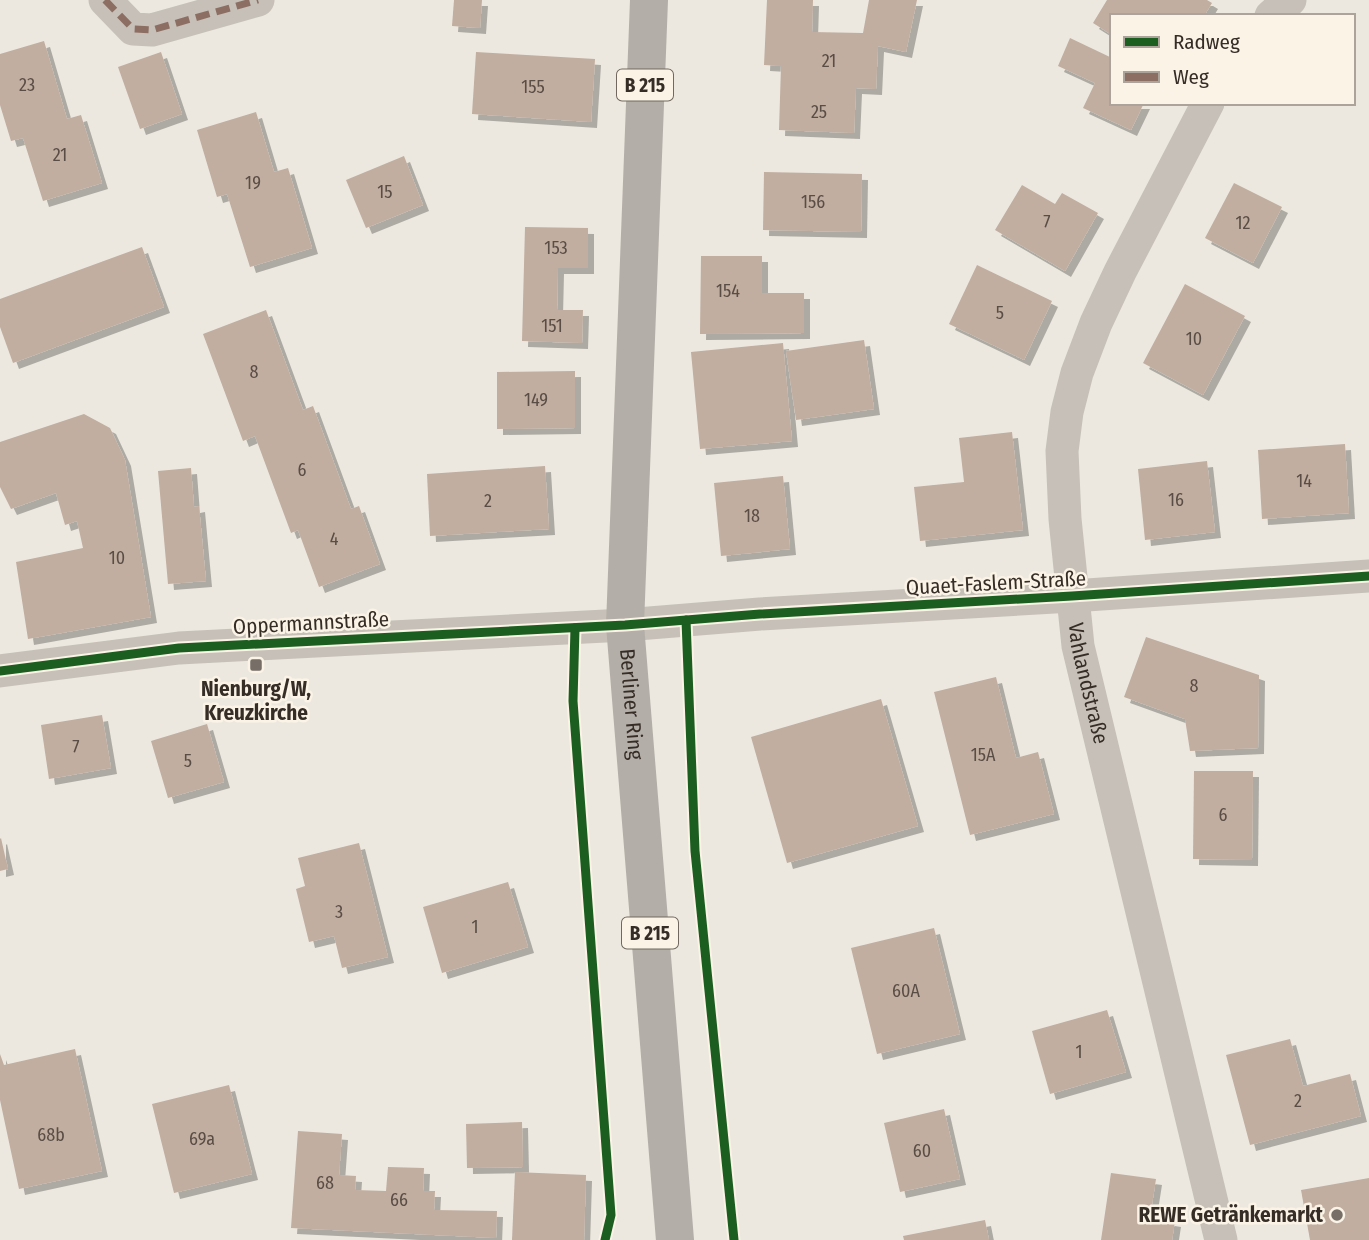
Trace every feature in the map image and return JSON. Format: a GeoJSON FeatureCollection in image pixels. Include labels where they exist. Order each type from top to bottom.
{"type":"FeatureCollection","features":[{"type":"Feature","properties":{"kind":"main road","name":"Berliner Ring"},"geometry":{"type":"LineString","coordinates":[[649,0],[625,625],[675,1240]]}},
{"type":"Feature","properties":{"kind":"street"},"geometry":{"type":"LineString","coordinates":[[105,0],[133,29],[152,30],[257,0]]}},
{"type":"Feature","properties":{"kind":"street"},"geometry":{"type":"LineString","coordinates":[[1273,14],[1290,0]]}},
{"type":"Feature","properties":{"kind":"street","name":"Vahlandstraße"},"geometry":{"type":"LineString","coordinates":[[1207,105],[1120,272],[1077,373],[1067,412],[1062,451],[1078,646],[1221,1240]]}},
{"type":"Feature","properties":{"kind":"street","name":"Quaet-Faslem-Straße"},"geometry":{"type":"LineString","coordinates":[[625,625],[760,614],[1369,576]]}},
{"type":"Feature","properties":{"kind":"street","name":"Oppermannstraße"},"geometry":{"type":"LineString","coordinates":[[0,671],[178,648],[625,625]]}},
{"type":"Feature","properties":{"kind":"building"},"geometry":{"type":"Polygon","coordinates":[[[454,0],[482,0],[480,28],[452,26],[454,0]]]}},
{"type":"Feature","properties":{"kind":"building"},"geometry":{"type":"Polygon","coordinates":[[[767,0],[813,0],[812,32],[863,33],[869,0],[917,0],[906,52],[878,46],[876,89],[856,88],[854,133],[779,130],[781,66],[764,65],[767,0]]]}},
{"type":"Feature","properties":{"kind":"building"},"geometry":{"type":"Polygon","coordinates":[[[1107,0],[1207,0],[1212,3],[1205,14],[1110,14],[1110,34],[1093,23],[1107,0]]]}},
{"type":"Feature","properties":{"kind":"building"},"geometry":{"type":"Polygon","coordinates":[[[1070,38],[1110,57],[1110,105],[1143,105],[1131,130],[1083,108],[1095,83],[1058,66],[1070,38]]]}},
{"type":"Feature","properties":{"kind":"building"},"geometry":{"type":"Polygon","coordinates":[[[44,41],[67,119],[81,115],[102,183],[43,201],[23,138],[11,141],[0,105],[0,54],[44,41]]]}},
{"type":"Feature","properties":{"kind":"building"},"geometry":{"type":"Polygon","coordinates":[[[161,52],[182,114],[140,129],[118,67],[161,52]]]}},
{"type":"Feature","properties":{"kind":"building"},"geometry":{"type":"Polygon","coordinates":[[[476,52],[595,59],[591,122],[472,114],[476,52]]]}},
{"type":"Feature","properties":{"kind":"building"},"geometry":{"type":"Polygon","coordinates":[[[256,112],[274,172],[288,168],[312,248],[250,267],[227,194],[217,197],[197,130],[256,112]]]}},
{"type":"Feature","properties":{"kind":"building"},"geometry":{"type":"Polygon","coordinates":[[[404,156],[423,205],[366,228],[346,180],[404,156]]]}},
{"type":"Feature","properties":{"kind":"building"},"geometry":{"type":"Polygon","coordinates":[[[764,172],[862,174],[861,232],[763,230],[764,172]]]}},
{"type":"Feature","properties":{"kind":"building"},"geometry":{"type":"Polygon","coordinates":[[[1234,183],[1282,207],[1253,263],[1205,238],[1234,183]]]}},
{"type":"Feature","properties":{"kind":"building"},"geometry":{"type":"Polygon","coordinates":[[[1022,185],[1055,204],[1062,193],[1098,213],[1065,271],[995,230],[1022,185]]]}},
{"type":"Feature","properties":{"kind":"building"},"geometry":{"type":"Polygon","coordinates":[[[525,227],[588,228],[588,268],[558,268],[557,310],[583,310],[582,343],[522,341],[525,227]]]}},
{"type":"Feature","properties":{"kind":"building"},"geometry":{"type":"Polygon","coordinates":[[[142,247],[164,307],[13,363],[0,327],[0,299],[142,247]]]}},
{"type":"Feature","properties":{"kind":"building"},"geometry":{"type":"Polygon","coordinates":[[[701,256],[762,256],[762,293],[804,293],[804,333],[700,334],[701,256]]]}},
{"type":"Feature","properties":{"kind":"building"},"geometry":{"type":"Polygon","coordinates":[[[977,265],[1052,301],[1024,360],[949,324],[977,265]]]}},
{"type":"Feature","properties":{"kind":"building"},"geometry":{"type":"Polygon","coordinates":[[[1185,284],[1245,316],[1203,395],[1143,363],[1185,284]]]}},
{"type":"Feature","properties":{"kind":"building"},"geometry":{"type":"Polygon","coordinates":[[[266,310],[303,410],[313,406],[351,509],[359,506],[380,564],[319,587],[298,530],[291,533],[255,436],[243,441],[203,334],[266,310]]]}},
{"type":"Feature","properties":{"kind":"building"},"geometry":{"type":"Polygon","coordinates":[[[864,340],[874,409],[796,420],[786,351],[864,340]]]}},
{"type":"Feature","properties":{"kind":"building"},"geometry":{"type":"Polygon","coordinates":[[[783,343],[792,441],[700,449],[691,352],[783,343]]]}},
{"type":"Feature","properties":{"kind":"building"},"geometry":{"type":"Polygon","coordinates":[[[575,371],[575,428],[497,429],[497,372],[575,371]]]}},
{"type":"Feature","properties":{"kind":"building"},"geometry":{"type":"Polygon","coordinates":[[[84,414],[110,428],[125,460],[151,617],[28,639],[16,562],[83,548],[77,521],[65,525],[56,493],[11,509],[0,487],[0,442],[84,414]]]}},
{"type":"Feature","properties":{"kind":"building"},"geometry":{"type":"Polygon","coordinates":[[[1012,432],[1023,530],[920,541],[914,487],[964,482],[959,438],[1012,432]]]}},
{"type":"Feature","properties":{"kind":"building"},"geometry":{"type":"Polygon","coordinates":[[[1345,444],[1349,513],[1262,519],[1258,450],[1345,444]]]}},
{"type":"Feature","properties":{"kind":"building"},"geometry":{"type":"Polygon","coordinates":[[[1207,461],[1215,532],[1145,540],[1138,469],[1207,461]]]}},
{"type":"Feature","properties":{"kind":"building"},"geometry":{"type":"Polygon","coordinates":[[[545,466],[549,529],[430,536],[427,474],[545,466]]]}},
{"type":"Feature","properties":{"kind":"building"},"geometry":{"type":"Polygon","coordinates":[[[191,468],[194,507],[199,506],[206,581],[168,584],[158,471],[191,468]]]}},
{"type":"Feature","properties":{"kind":"building"},"geometry":{"type":"Polygon","coordinates":[[[783,476],[790,549],[721,556],[714,483],[783,476]]]}},
{"type":"Feature","properties":{"kind":"building"},"geometry":{"type":"Polygon","coordinates":[[[1146,637],[1259,675],[1258,748],[1190,751],[1185,719],[1124,697],[1146,637]]]}},
{"type":"Feature","properties":{"kind":"building"},"geometry":{"type":"Polygon","coordinates":[[[996,677],[1016,758],[1038,752],[1054,814],[970,835],[934,692],[996,677]]]}},
{"type":"Feature","properties":{"kind":"building"},"geometry":{"type":"Polygon","coordinates":[[[881,699],[918,826],[787,863],[751,737],[881,699]]]}},
{"type":"Feature","properties":{"kind":"building"},"geometry":{"type":"Polygon","coordinates":[[[102,715],[111,768],[49,779],[41,725],[102,715]]]}},
{"type":"Feature","properties":{"kind":"building"},"geometry":{"type":"Polygon","coordinates":[[[207,724],[224,782],[168,798],[151,741],[207,724]]]}},
{"type":"Feature","properties":{"kind":"building"},"geometry":{"type":"Polygon","coordinates":[[[1194,771],[1253,771],[1252,860],[1193,859],[1194,771]]]}},
{"type":"Feature","properties":{"kind":"building"},"geometry":{"type":"Polygon","coordinates":[[[0,839],[8,869],[0,871],[0,839]]]}},
{"type":"Feature","properties":{"kind":"building"},"geometry":{"type":"Polygon","coordinates":[[[359,843],[388,957],[342,968],[334,936],[309,942],[296,889],[305,886],[298,858],[359,843]]]}},
{"type":"Feature","properties":{"kind":"building"},"geometry":{"type":"Polygon","coordinates":[[[508,882],[528,947],[442,973],[423,907],[508,882]]]}},
{"type":"Feature","properties":{"kind":"building"},"geometry":{"type":"Polygon","coordinates":[[[934,928],[960,1034],[877,1054],[851,948],[934,928]]]}},
{"type":"Feature","properties":{"kind":"building"},"geometry":{"type":"Polygon","coordinates":[[[1107,1010],[1126,1072],[1050,1094],[1032,1031],[1107,1010]]]}},
{"type":"Feature","properties":{"kind":"building"},"geometry":{"type":"Polygon","coordinates":[[[1290,1039],[1303,1086],[1350,1074],[1361,1116],[1250,1145],[1226,1055],[1290,1039]]]}},
{"type":"Feature","properties":{"kind":"building"},"geometry":{"type":"Polygon","coordinates":[[[75,1049],[102,1171],[19,1189],[0,1100],[0,1054],[4,1065],[75,1049]]]}},
{"type":"Feature","properties":{"kind":"building"},"geometry":{"type":"Polygon","coordinates":[[[229,1085],[252,1174],[174,1193],[152,1104],[229,1085]]]}},
{"type":"Feature","properties":{"kind":"building"},"geometry":{"type":"Polygon","coordinates":[[[944,1109],[960,1179],[900,1192],[884,1123],[944,1109]]]}},
{"type":"Feature","properties":{"kind":"building"},"geometry":{"type":"Polygon","coordinates":[[[522,1122],[523,1167],[467,1168],[466,1124],[522,1122]]]}},
{"type":"Feature","properties":{"kind":"building"},"geometry":{"type":"Polygon","coordinates":[[[298,1131],[342,1134],[339,1175],[356,1176],[355,1190],[386,1191],[388,1167],[424,1168],[423,1191],[435,1191],[434,1210],[497,1211],[496,1238],[291,1228],[298,1131]]]}},
{"type":"Feature","properties":{"kind":"building"},"geometry":{"type":"Polygon","coordinates":[[[515,1172],[586,1175],[584,1240],[512,1240],[515,1172]]]}},
{"type":"Feature","properties":{"kind":"building"},"geometry":{"type":"Polygon","coordinates":[[[1111,1173],[1156,1179],[1150,1217],[1175,1221],[1172,1240],[1101,1240],[1111,1173]]]}},
{"type":"Feature","properties":{"kind":"building","name":"REWE Getränkemarkt"},"geometry":{"type":"Polygon","coordinates":[[[1369,1178],[1369,1240],[1310,1240],[1301,1190],[1369,1178]]]}},
{"type":"Feature","properties":{"kind":"building"},"geometry":{"type":"Polygon","coordinates":[[[985,1220],[989,1240],[904,1240],[903,1236],[985,1220]]]}},
{"type":"Feature","properties":{"kind":"marked path"},"geometry":{"type":"LineString","coordinates":[[105,0],[133,29],[152,30],[258,0]]}},
{"type":"Feature","properties":{"kind":"cycle path"},"geometry":{"type":"LineString","coordinates":[[0,671],[179,648],[625,625],[760,614],[1369,576]]}},
{"type":"Feature","properties":{"kind":"cycle path"},"geometry":{"type":"LineString","coordinates":[[686,620],[695,851],[734,1240]]}},
{"type":"Feature","properties":{"kind":"cycle path"},"geometry":{"type":"LineString","coordinates":[[575,628],[573,701],[611,1215],[605,1240]]}},
{"type":"Feature","properties":{"kind":"place","name":"Nienburg/W, Kreuzkirche"},"geometry":{"type":"Point","coordinates":[256,665]}},
{"type":"Feature","properties":{"kind":"place","name":"REWE Getränkemarkt"},"geometry":{"type":"Point","coordinates":[1337,1215]}}]}
